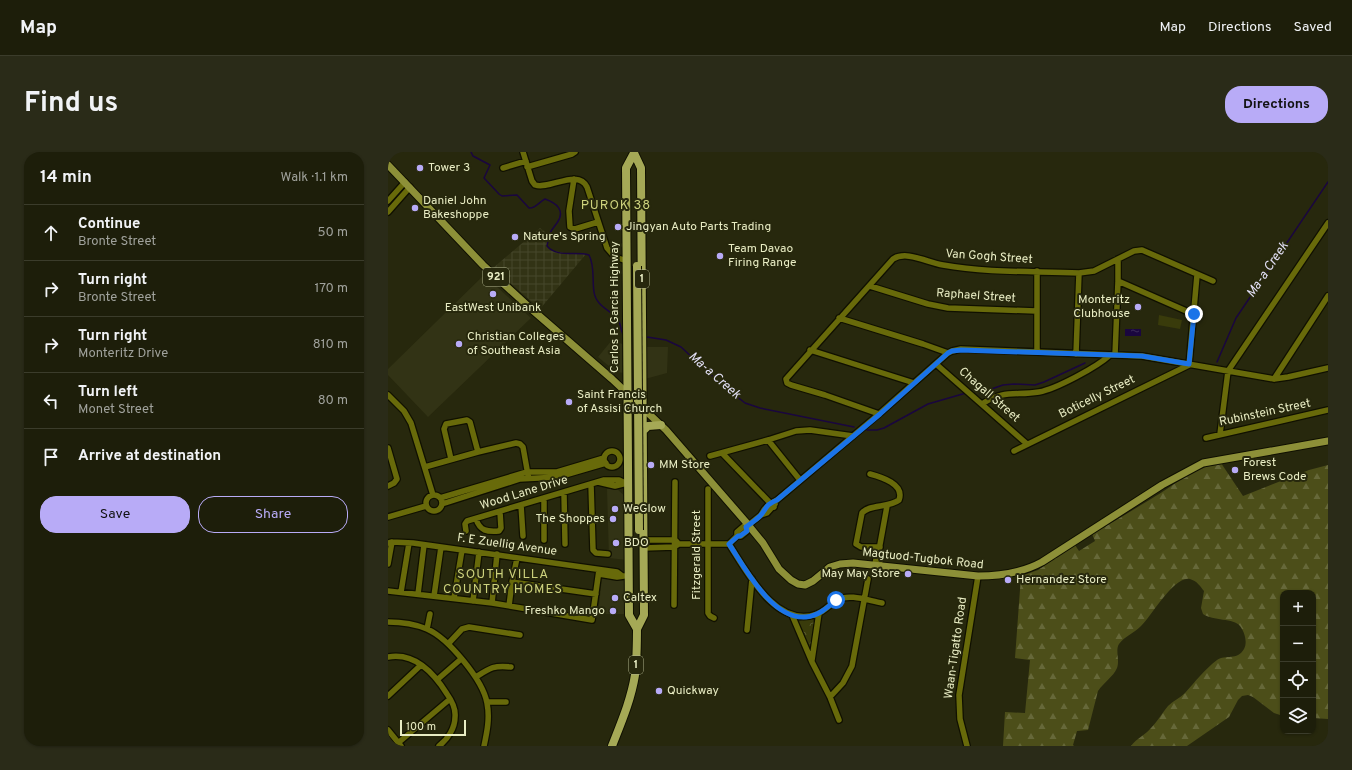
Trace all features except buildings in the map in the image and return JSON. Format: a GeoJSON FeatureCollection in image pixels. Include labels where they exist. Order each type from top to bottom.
{"type":"FeatureCollection","features":[{"type":"Feature","properties":{"kind":"highway","name":"Carlos P. Garcia Highway"},"geometry":{"type":"LineString","coordinates":[[612,746],[627,706],[632,687],[636,665],[637,626],[639,615],[636,530],[632,264],[636,168],[634,155]]}},
{"type":"Feature","properties":{"kind":"highway","name":"Carlos P. Garcia Highway"},"geometry":{"type":"LineString","coordinates":[[634,155],[641,168],[643,431],[644,614],[637,626]]}},
{"type":"Feature","properties":{"kind":"highway","name":"Carlos P. Garcia Highway"},"geometry":{"type":"LineString","coordinates":[[632,264],[627,276],[627,483],[629,518],[625,576],[629,615],[637,626]]}},
{"type":"Feature","properties":{"kind":"highway"},"geometry":{"type":"LineString","coordinates":[[627,276],[642,276]]}},
{"type":"Feature","properties":{"kind":"highway"},"geometry":{"type":"LineString","coordinates":[[627,303],[642,303]]}},
{"type":"Feature","properties":{"kind":"highway"},"geometry":{"type":"LineString","coordinates":[[628,329],[642,328]]}},
{"type":"Feature","properties":{"kind":"highway"},"geometry":{"type":"LineString","coordinates":[[628,352],[642,352]]}},
{"type":"Feature","properties":{"kind":"highway"},"geometry":{"type":"LineString","coordinates":[[628,374],[642,374]]}},
{"type":"Feature","properties":{"kind":"highway"},"geometry":{"type":"LineString","coordinates":[[628,424],[643,431]]}},
{"type":"Feature","properties":{"kind":"highway"},"geometry":{"type":"LineString","coordinates":[[628,440],[643,431],[648,426],[661,425]]}},
{"type":"Feature","properties":{"kind":"highway"},"geometry":{"type":"LineString","coordinates":[[628,459],[643,459]]}},
{"type":"Feature","properties":{"kind":"highway"},"geometry":{"type":"LineString","coordinates":[[627,483],[643,483]]}},
{"type":"Feature","properties":{"kind":"highway"},"geometry":{"type":"LineString","coordinates":[[629,518],[643,518]]}},
{"type":"Feature","properties":{"kind":"main road","name":"921"},"geometry":{"type":"LineString","coordinates":[[388,165],[473,255],[498,279],[628,394]]}},
{"type":"Feature","properties":{"kind":"main road","name":"Magtuod-Tugbok Road"},"geometry":{"type":"LineString","coordinates":[[628,394],[681,446],[763,543],[779,569],[790,580],[802,585],[809,583],[830,567],[840,564],[860,563],[978,576],[1013,574],[1032,568],[1162,485],[1203,463],[1328,440]]}},
{"type":"Feature","properties":{"kind":"street"},"geometry":{"type":"LineString","coordinates":[[523,152],[533,183],[537,186],[574,179],[579,179],[586,184],[609,252],[618,259],[632,264]]}},
{"type":"Feature","properties":{"kind":"street"},"geometry":{"type":"LineString","coordinates":[[503,168],[527,164],[575,152]]}},
{"type":"Feature","properties":{"kind":"street"},"geometry":{"type":"LineString","coordinates":[[574,179],[569,211],[570,227],[575,229],[598,222]]}},
{"type":"Feature","properties":{"kind":"street"},"geometry":{"type":"LineString","coordinates":[[388,201],[407,185]]}},
{"type":"Feature","properties":{"kind":"street"},"geometry":{"type":"LineString","coordinates":[[388,212],[407,185]]}},
{"type":"Feature","properties":{"kind":"street"},"geometry":{"type":"LineString","coordinates":[[1220,434],[1228,371],[1328,223]]}},
{"type":"Feature","properties":{"kind":"street","name":"Van Gogh Street"},"geometry":{"type":"LineString","coordinates":[[880,414],[791,385],[786,381],[787,376],[839,318],[870,286],[893,259],[901,255],[952,267],[1079,272],[1094,270],[1134,251],[1142,250],[1213,281]]}},
{"type":"Feature","properties":{"kind":"street"},"geometry":{"type":"LineString","coordinates":[[1112,355],[1118,281],[1118,259]]}},
{"type":"Feature","properties":{"kind":"street"},"geometry":{"type":"LineString","coordinates":[[1037,271],[1037,352]]}},
{"type":"Feature","properties":{"kind":"street"},"geometry":{"type":"LineString","coordinates":[[1076,354],[1079,272]]}},
{"type":"Feature","properties":{"kind":"street"},"geometry":{"type":"LineString","coordinates":[[1189,364],[1197,275]]}},
{"type":"Feature","properties":{"kind":"street"},"geometry":{"type":"LineString","coordinates":[[1118,281],[1194,314]]}},
{"type":"Feature","properties":{"kind":"street","name":"Raphael Street"},"geometry":{"type":"LineString","coordinates":[[870,286],[928,304],[948,308],[1036,311]]}},
{"type":"Feature","properties":{"kind":"street"},"geometry":{"type":"LineString","coordinates":[[1274,379],[1328,296]]}},
{"type":"Feature","properties":{"kind":"street"},"geometry":{"type":"LineString","coordinates":[[839,318],[948,353]]}},
{"type":"Feature","properties":{"kind":"street"},"geometry":{"type":"LineString","coordinates":[[810,350],[914,383]]}},
{"type":"Feature","properties":{"kind":"street"},"geometry":{"type":"LineString","coordinates":[[643,544],[666,548],[676,544],[729,544],[738,536],[737,532],[744,526],[748,526],[761,515],[764,509],[772,505],[952,351],[1037,352],[1152,357],[1274,379],[1327,368]]}},
{"type":"Feature","properties":{"kind":"street"},"geometry":{"type":"LineString","coordinates":[[982,404],[993,397],[1006,394],[1038,392],[1050,389],[1091,369],[1112,355]]}},
{"type":"Feature","properties":{"kind":"street","name":"Chagall Street"},"geometry":{"type":"LineString","coordinates":[[936,364],[1027,444]]}},
{"type":"Feature","properties":{"kind":"street","name":"Boticelly Street"},"geometry":{"type":"LineString","coordinates":[[1014,451],[1189,364]]}},
{"type":"Feature","properties":{"kind":"street"},"geometry":{"type":"LineString","coordinates":[[388,396],[404,411],[411,423],[433,495]]}},
{"type":"Feature","properties":{"kind":"street","name":"Rubinstein Street"},"geometry":{"type":"LineString","coordinates":[[1206,438],[1328,410]]}},
{"type":"Feature","properties":{"kind":"street"},"geometry":{"type":"LineString","coordinates":[[451,459],[444,429],[446,424],[466,420],[470,422],[478,452]]}},
{"type":"Feature","properties":{"kind":"street"},"geometry":{"type":"LineString","coordinates":[[710,456],[803,430],[853,436]]}},
{"type":"Feature","properties":{"kind":"street"},"geometry":{"type":"LineString","coordinates":[[768,440],[800,480]]}},
{"type":"Feature","properties":{"kind":"street"},"geometry":{"type":"LineString","coordinates":[[424,467],[516,443],[520,444],[523,448],[528,475]]}},
{"type":"Feature","properties":{"kind":"street"},"geometry":{"type":"LineString","coordinates":[[388,448],[397,479],[394,483],[388,486]]}},
{"type":"Feature","properties":{"kind":"street"},"geometry":{"type":"LineString","coordinates":[[612,451],[618,454],[619,459],[615,466],[610,466],[605,460],[607,453],[612,451]]}},
{"type":"Feature","properties":{"kind":"street"},"geometry":{"type":"LineString","coordinates":[[722,453],[772,505]]}},
{"type":"Feature","properties":{"kind":"street"},"geometry":{"type":"LineString","coordinates":[[619,459],[628,459]]}},
{"type":"Feature","properties":{"kind":"street"},"geometry":{"type":"LineString","coordinates":[[441,501],[520,479],[528,475],[558,477],[605,460]]}},
{"type":"Feature","properties":{"kind":"street"},"geometry":{"type":"LineString","coordinates":[[870,474],[889,482],[900,491],[899,500],[887,506],[863,510],[856,542],[860,546],[880,548]]}},
{"type":"Feature","properties":{"kind":"street","name":"Wood Lane Drive"},"geometry":{"type":"LineString","coordinates":[[466,531],[465,523],[544,498],[606,480],[615,479],[627,483]]}},
{"type":"Feature","properties":{"kind":"street"},"geometry":{"type":"LineString","coordinates":[[674,605],[676,544],[675,482]]}},
{"type":"Feature","properties":{"kind":"street"},"geometry":{"type":"LineString","coordinates":[[591,484],[593,550],[596,553],[608,554]]}},
{"type":"Feature","properties":{"kind":"street","name":"Fitzgerald Street"},"geometry":{"type":"LineString","coordinates":[[708,489],[708,613],[714,618]]}},
{"type":"Feature","properties":{"kind":"street"},"geometry":{"type":"LineString","coordinates":[[564,493],[565,544]]}},
{"type":"Feature","properties":{"kind":"street"},"geometry":{"type":"LineString","coordinates":[[426,506],[430,510],[435,511],[440,508],[441,501],[438,496],[433,495]]}},
{"type":"Feature","properties":{"kind":"street"},"geometry":{"type":"LineString","coordinates":[[426,506],[427,499],[433,495]]}},
{"type":"Feature","properties":{"kind":"street"},"geometry":{"type":"LineString","coordinates":[[544,498],[544,540]]}},
{"type":"Feature","properties":{"kind":"street"},"geometry":{"type":"LineString","coordinates":[[521,505],[523,536]]}},
{"type":"Feature","properties":{"kind":"street"},"geometry":{"type":"LineString","coordinates":[[388,517],[426,506]]}},
{"type":"Feature","properties":{"kind":"street"},"geometry":{"type":"LineString","coordinates":[[877,565],[877,554],[880,548],[887,506]]}},
{"type":"Feature","properties":{"kind":"street"},"geometry":{"type":"LineString","coordinates":[[476,519],[478,526],[481,528],[499,531],[501,526],[500,512]]}},
{"type":"Feature","properties":{"kind":"street"},"geometry":{"type":"LineString","coordinates":[[643,544],[667,540],[676,544]]}},
{"type":"Feature","properties":{"kind":"street"},"geometry":{"type":"LineString","coordinates":[[666,548],[667,540]]}},
{"type":"Feature","properties":{"kind":"street"},"geometry":{"type":"LineString","coordinates":[[388,564],[390,543]]}},
{"type":"Feature","properties":{"kind":"street","name":"F. E Zuellig Avenue"},"geometry":{"type":"LineString","coordinates":[[390,543],[409,543],[497,554],[599,572],[617,572],[625,576]]}},
{"type":"Feature","properties":{"kind":"street"},"geometry":{"type":"LineString","coordinates":[[402,592],[409,543]]}},
{"type":"Feature","properties":{"kind":"street"},"geometry":{"type":"LineString","coordinates":[[729,544],[752,579],[772,602],[781,610],[792,615],[806,617],[819,613],[841,598],[848,597],[882,603]]}},
{"type":"Feature","properties":{"kind":"street"},"geometry":{"type":"LineString","coordinates":[[418,594],[424,545]]}},
{"type":"Feature","properties":{"kind":"street"},"geometry":{"type":"LineString","coordinates":[[434,596],[441,547]]}},
{"type":"Feature","properties":{"kind":"street"},"geometry":{"type":"LineString","coordinates":[[454,598],[462,550]]}},
{"type":"Feature","properties":{"kind":"street"},"geometry":{"type":"LineString","coordinates":[[473,600],[479,552]]}},
{"type":"Feature","properties":{"kind":"street"},"geometry":{"type":"LineString","coordinates":[[492,603],[497,554]]}},
{"type":"Feature","properties":{"kind":"street"},"geometry":{"type":"LineString","coordinates":[[509,606],[517,558]]}},
{"type":"Feature","properties":{"kind":"street"},"geometry":{"type":"LineString","coordinates":[[388,591],[473,600],[592,620],[599,572]]}},
{"type":"Feature","properties":{"kind":"street","name":"Waan-Tigatto Road"},"geometry":{"type":"LineString","coordinates":[[967,746],[960,718],[959,695],[978,576]]}},
{"type":"Feature","properties":{"kind":"street"},"geometry":{"type":"LineString","coordinates":[[747,630],[752,579]]}},
{"type":"Feature","properties":{"kind":"street"},"geometry":{"type":"LineString","coordinates":[[830,697],[842,683],[852,666],[868,579]]}},
{"type":"Feature","properties":{"kind":"street"},"geometry":{"type":"LineString","coordinates":[[512,582],[596,594]]}},
{"type":"Feature","properties":{"kind":"street"},"geometry":{"type":"LineString","coordinates":[[812,662],[819,613]]}},
{"type":"Feature","properties":{"kind":"street"},"geometry":{"type":"LineString","coordinates":[[427,629],[430,614]]}},
{"type":"Feature","properties":{"kind":"street"},"geometry":{"type":"LineString","coordinates":[[792,615],[839,720]]}},
{"type":"Feature","properties":{"kind":"street"},"geometry":{"type":"LineString","coordinates":[[388,622],[410,624],[427,629],[448,644],[476,677],[487,702],[488,720],[484,746]]}},
{"type":"Feature","properties":{"kind":"street"},"geometry":{"type":"LineString","coordinates":[[448,644],[462,629],[469,627],[520,635]]}},
{"type":"Feature","properties":{"kind":"street"},"geometry":{"type":"LineString","coordinates":[[388,657],[396,656],[407,658],[428,669],[438,679],[450,699],[456,716],[454,726],[447,744],[439,746]]}},
{"type":"Feature","properties":{"kind":"street"},"geometry":{"type":"LineString","coordinates":[[438,679],[461,659]]}},
{"type":"Feature","properties":{"kind":"street"},"geometry":{"type":"LineString","coordinates":[[388,696],[421,665]]}},
{"type":"Feature","properties":{"kind":"street"},"geometry":{"type":"LineString","coordinates":[[476,677],[495,666],[511,667]]}},
{"type":"Feature","properties":{"kind":"street"},"geometry":{"type":"LineString","coordinates":[[388,730],[399,744],[450,699]]}},
{"type":"Feature","properties":{"kind":"street"},"geometry":{"type":"LineString","coordinates":[[487,702],[506,702]]}},
{"type":"Feature","properties":{"kind":"shaded area"},"geometry":{"type":"Polygon","coordinates":[[[540,228],[549,235],[547,246],[550,250],[564,253],[586,254],[540,309],[493,268],[540,228]]]}},
{"type":"Feature","properties":{"kind":"shaded area","name":"Christian Colleges of Southeast Asia"},"geometry":{"type":"Polygon","coordinates":[[[484,275],[531,318],[428,417],[388,375],[388,369],[484,275]]]}},
{"type":"Feature","properties":{"kind":"shaded area"},"geometry":{"type":"Polygon","coordinates":[[[612,340],[625,345],[625,373],[616,372],[598,357],[612,340]]]}},
{"type":"Feature","properties":{"kind":"shaded area"},"geometry":{"type":"Polygon","coordinates":[[[644,347],[668,347],[667,373],[645,379],[644,347]]]}},
{"type":"Feature","properties":{"kind":"shaded area"},"geometry":{"type":"Polygon","coordinates":[[[607,489],[617,489],[627,498],[627,560],[609,558],[607,489]]]}},
{"type":"Feature","properties":{"kind":"shaded area"},"geometry":{"type":"Polygon","coordinates":[[[602,578],[627,581],[627,614],[598,614],[602,578]]]}},
{"type":"Feature","properties":{"kind":"green space"},"geometry":{"type":"Polygon","coordinates":[[[1159,315],[1182,320],[1180,329],[1158,325],[1159,315]]]}},
{"type":"Feature","properties":{"kind":"green space"},"geometry":{"type":"Polygon","coordinates":[[[1221,463],[1243,496],[1309,470],[1328,465],[1328,719],[1316,718],[1316,590],[1280,590],[1280,715],[1274,713],[1253,697],[1248,695],[1242,696],[1238,700],[1229,717],[1187,746],[1131,746],[1146,733],[1168,706],[1185,693],[1217,660],[1224,657],[1238,655],[1244,649],[1246,643],[1245,637],[1243,631],[1237,623],[1212,618],[1203,614],[1201,608],[1204,591],[1195,581],[1190,579],[1177,583],[1141,626],[1119,644],[1117,649],[1117,668],[1098,691],[1088,730],[1077,731],[1074,746],[1003,746],[1005,712],[1025,713],[1030,660],[1015,658],[1021,576],[1038,570],[1075,545],[1079,551],[1095,541],[1092,534],[1192,473],[1211,465],[1221,463]]]}},
{"type":"Feature","properties":{"kind":"green space"},"geometry":{"type":"Polygon","coordinates":[[[812,619],[815,622],[812,647],[810,647],[802,636],[798,622],[812,619]]]}},
{"type":"Feature","properties":{"kind":"water"},"geometry":{"type":"Polygon","coordinates":[[[1125,329],[1141,329],[1141,336],[1125,336],[1125,329]]]}},
{"type":"Feature","properties":{"kind":"waterway","name":"Ma-a Creek"},"geometry":{"type":"LineString","coordinates":[[471,152],[473,156],[490,165],[484,178],[502,196],[517,195],[529,208],[545,199],[556,205],[560,211],[560,218],[550,233],[547,246],[556,252],[589,255],[592,264],[595,297],[600,304],[618,319],[623,334]]}},
{"type":"Feature","properties":{"kind":"waterway","name":"Ma-a Creek"},"geometry":{"type":"LineString","coordinates":[[1217,362],[1236,318],[1328,182]]}},
{"type":"Feature","properties":{"kind":"waterway","name":"Ma-a Creek"},"geometry":{"type":"LineString","coordinates":[[647,337],[666,340],[681,347],[721,384],[745,403],[760,408],[854,427]]}},
{"type":"Feature","properties":{"kind":"waterway","name":"Ma-a Creek"},"geometry":{"type":"LineString","coordinates":[[980,393],[1003,385],[1035,385],[1085,363]]}},
{"type":"Feature","properties":{"kind":"waterway","name":"Ma-a Creek"},"geometry":{"type":"LineString","coordinates":[[867,430],[884,428],[928,404],[966,393]]}},
{"type":"Feature","properties":{"kind":"place","name":"Tower 3"},"geometry":{"type":"Point","coordinates":[420,168]}},
{"type":"Feature","properties":{"kind":"place","name":"Daniel John Bakeshoppe"},"geometry":{"type":"Point","coordinates":[415,208]}},
{"type":"Feature","properties":{"kind":"place","name":"Jingyan Auto Parts Trading"},"geometry":{"type":"Point","coordinates":[618,227]}},
{"type":"Feature","properties":{"kind":"place","name":"Nature's Spring"},"geometry":{"type":"Point","coordinates":[515,237]}},
{"type":"Feature","properties":{"kind":"place","name":"Team Davao Firing Range"},"geometry":{"type":"Point","coordinates":[720,256]}},
{"type":"Feature","properties":{"kind":"place","name":"EastWest Unibank"},"geometry":{"type":"Point","coordinates":[493,294]}},
{"type":"Feature","properties":{"kind":"place","name":"Monteritz Clubhouse"},"geometry":{"type":"Point","coordinates":[1138,307]}},
{"type":"Feature","properties":{"kind":"place","name":"Christian Colleges of Southeast Asia"},"geometry":{"type":"Point","coordinates":[459,344]}},
{"type":"Feature","properties":{"kind":"place","name":"Saint Francis of Assisi Church"},"geometry":{"type":"Point","coordinates":[569,402]}},
{"type":"Feature","properties":{"kind":"place","name":"MM Store"},"geometry":{"type":"Point","coordinates":[651,465]}},
{"type":"Feature","properties":{"kind":"place","name":"Forest Brews Code"},"geometry":{"type":"Point","coordinates":[1235,470]}},
{"type":"Feature","properties":{"kind":"place","name":"WeGlow"},"geometry":{"type":"Point","coordinates":[615,509]}},
{"type":"Feature","properties":{"kind":"place","name":"The Shoppes"},"geometry":{"type":"Point","coordinates":[613,519]}},
{"type":"Feature","properties":{"kind":"place","name":"BDO"},"geometry":{"type":"Point","coordinates":[616,543]}},
{"type":"Feature","properties":{"kind":"place","name":"May May Store"},"geometry":{"type":"Point","coordinates":[908,574]}},
{"type":"Feature","properties":{"kind":"place","name":"Hernandez Store"},"geometry":{"type":"Point","coordinates":[1008,580]}},
{"type":"Feature","properties":{"kind":"place","name":"Caltex"},"geometry":{"type":"Point","coordinates":[615,598]}},
{"type":"Feature","properties":{"kind":"place","name":"Freshko Mango"},"geometry":{"type":"Point","coordinates":[613,611]}},
{"type":"Feature","properties":{"kind":"place","name":"Quickway"},"geometry":{"type":"Point","coordinates":[659,691]}},
{"type":"Feature","properties":{"kind":"district","name":"PUROK 38"},"geometry":{"type":"Point","coordinates":[616,206]}},
{"type":"Feature","properties":{"kind":"district","name":"SOUTH VILLA COUNTRY HOMES"},"geometry":{"type":"Point","coordinates":[503,582]}},
{"type":"Feature","properties":{"kind":"route"},"geometry":{"type":"LineString","coordinates":[[836,600],[819,613],[806,617],[792,615],[781,610],[752,579],[729,544],[738,536],[747,531],[746,527],[761,515],[770,503],[777,500],[880,414],[948,353],[961,350],[1142,356],[1189,364],[1194,314]]}}]}
